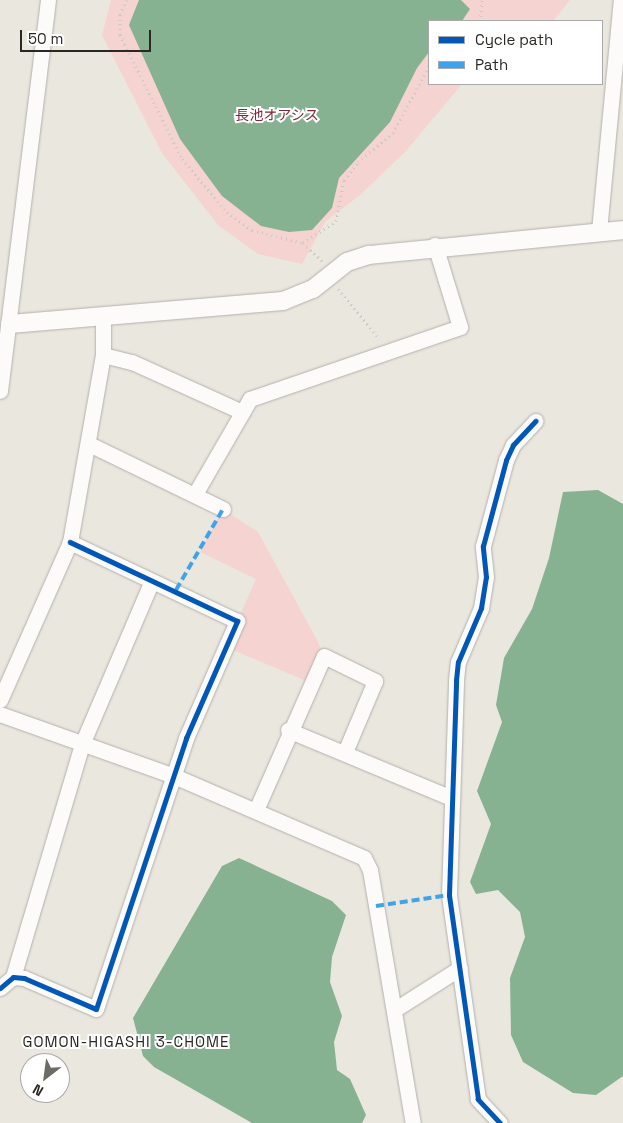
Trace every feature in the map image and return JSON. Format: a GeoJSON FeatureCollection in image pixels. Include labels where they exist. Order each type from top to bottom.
{"type":"FeatureCollection","features":[{"type":"Feature","properties":{"kind":"street"},"geometry":{"type":"LineString","coordinates":[[0,390],[10,324],[48,0]]}},
{"type":"Feature","properties":{"kind":"street"},"geometry":{"type":"LineString","coordinates":[[599,232],[622,0]]}},
{"type":"Feature","properties":{"kind":"street"},"geometry":{"type":"LineString","coordinates":[[10,324],[103,319],[283,300],[313,289],[347,262],[369,254],[435,245],[623,230]]}},
{"type":"Feature","properties":{"kind":"street"},"geometry":{"type":"LineString","coordinates":[[195,494],[250,399],[460,327],[435,245]]}},
{"type":"Feature","properties":{"kind":"street"},"geometry":{"type":"LineString","coordinates":[[0,700],[70,542],[89,444],[103,355],[103,319]]}},
{"type":"Feature","properties":{"kind":"street"},"geometry":{"type":"LineString","coordinates":[[103,355],[132,362],[242,412]]}},
{"type":"Feature","properties":{"kind":"street"},"geometry":{"type":"LineString","coordinates":[[500,1123],[478,1099],[449,895],[457,671],[481,608],[486,577],[483,546],[506,460],[513,445],[535,421]]}},
{"type":"Feature","properties":{"kind":"street"},"geometry":{"type":"LineString","coordinates":[[89,444],[223,509]]}},
{"type":"Feature","properties":{"kind":"street"},"geometry":{"type":"LineString","coordinates":[[13,977],[24,978],[96,1009],[186,738],[237,621],[70,542]]}},
{"type":"Feature","properties":{"kind":"street"},"geometry":{"type":"LineString","coordinates":[[0,988],[13,977],[82,744],[152,580]]}},
{"type":"Feature","properties":{"kind":"street"},"geometry":{"type":"LineString","coordinates":[[256,810],[288,730],[324,656],[375,681],[345,752]]}},
{"type":"Feature","properties":{"kind":"street"},"geometry":{"type":"LineString","coordinates":[[0,714],[174,776],[364,858],[370,870],[413,1123]]}},
{"type":"Feature","properties":{"kind":"street"},"geometry":{"type":"LineString","coordinates":[[288,730],[345,752],[451,798]]}},
{"type":"Feature","properties":{"kind":"street"},"geometry":{"type":"LineString","coordinates":[[394,1010],[460,968]]}},
{"type":"Feature","properties":{"kind":"path"},"geometry":{"type":"LineString","coordinates":[[126,0],[120,14],[120,35],[182,159],[227,212],[252,230],[303,243],[331,274],[391,351]]}},
{"type":"Feature","properties":{"kind":"path"},"geometry":{"type":"LineString","coordinates":[[480,20],[482,0]]}},
{"type":"Feature","properties":{"kind":"path"},"geometry":{"type":"LineString","coordinates":[[303,243],[336,221],[344,180],[358,162],[392,133],[428,68]]}},
{"type":"Feature","properties":{"kind":"green space","name":"長池オアシス"},"geometry":{"type":"Polygon","coordinates":[[[111,0],[570,0],[554,20],[428,20],[428,85],[461,85],[406,151],[360,195],[325,222],[302,264],[258,254],[218,225],[162,153],[102,35],[111,0]]]}},
{"type":"Feature","properties":{"kind":"green space"},"geometry":{"type":"Polygon","coordinates":[[[223,509],[258,532],[317,640],[324,656],[311,683],[226,647],[256,579],[200,552],[223,509]]]}},
{"type":"Feature","properties":{"kind":"shaded area","name":"長池オアシス"},"geometry":{"type":"Polygon","coordinates":[[[139,0],[461,0],[470,9],[463,20],[428,20],[428,53],[417,68],[390,122],[339,178],[332,208],[312,230],[289,232],[261,226],[222,196],[180,139],[129,25],[139,0]]]}},
{"type":"Feature","properties":{"kind":"shaded area"},"geometry":{"type":"Polygon","coordinates":[[[598,490],[623,504],[623,1076],[596,1095],[573,1093],[523,1062],[511,1035],[510,978],[525,937],[520,912],[498,890],[476,894],[470,882],[491,824],[477,791],[502,722],[496,705],[504,658],[532,609],[549,558],[563,492],[598,490]]]}},
{"type":"Feature","properties":{"kind":"shaded area"},"geometry":{"type":"Polygon","coordinates":[[[239,858],[332,901],[346,915],[332,957],[330,982],[342,1016],[334,1042],[337,1070],[350,1079],[366,1115],[362,1123],[252,1123],[154,1067],[143,1056],[133,1018],[222,866],[239,858]]]}},
{"type":"Feature","properties":{"kind":"marked path"},"geometry":{"type":"LineString","coordinates":[[176,590],[223,509]]}},
{"type":"Feature","properties":{"kind":"marked path"},"geometry":{"type":"LineString","coordinates":[[376,906],[449,895]]}},
{"type":"Feature","properties":{"kind":"cycle path"},"geometry":{"type":"LineString","coordinates":[[500,1123],[478,1099],[449,895],[456,680],[458,662],[481,608],[486,577],[483,546],[506,460],[513,445],[535,421]]}},
{"type":"Feature","properties":{"kind":"cycle path"},"geometry":{"type":"LineString","coordinates":[[0,988],[13,977],[24,978],[96,1009],[186,738],[237,621],[70,542]]}},
{"type":"Feature","properties":{"kind":"district","name":"GOMON-HIGASHI 3-CHOME"},"geometry":{"type":"Point","coordinates":[126,1042]}}]}
